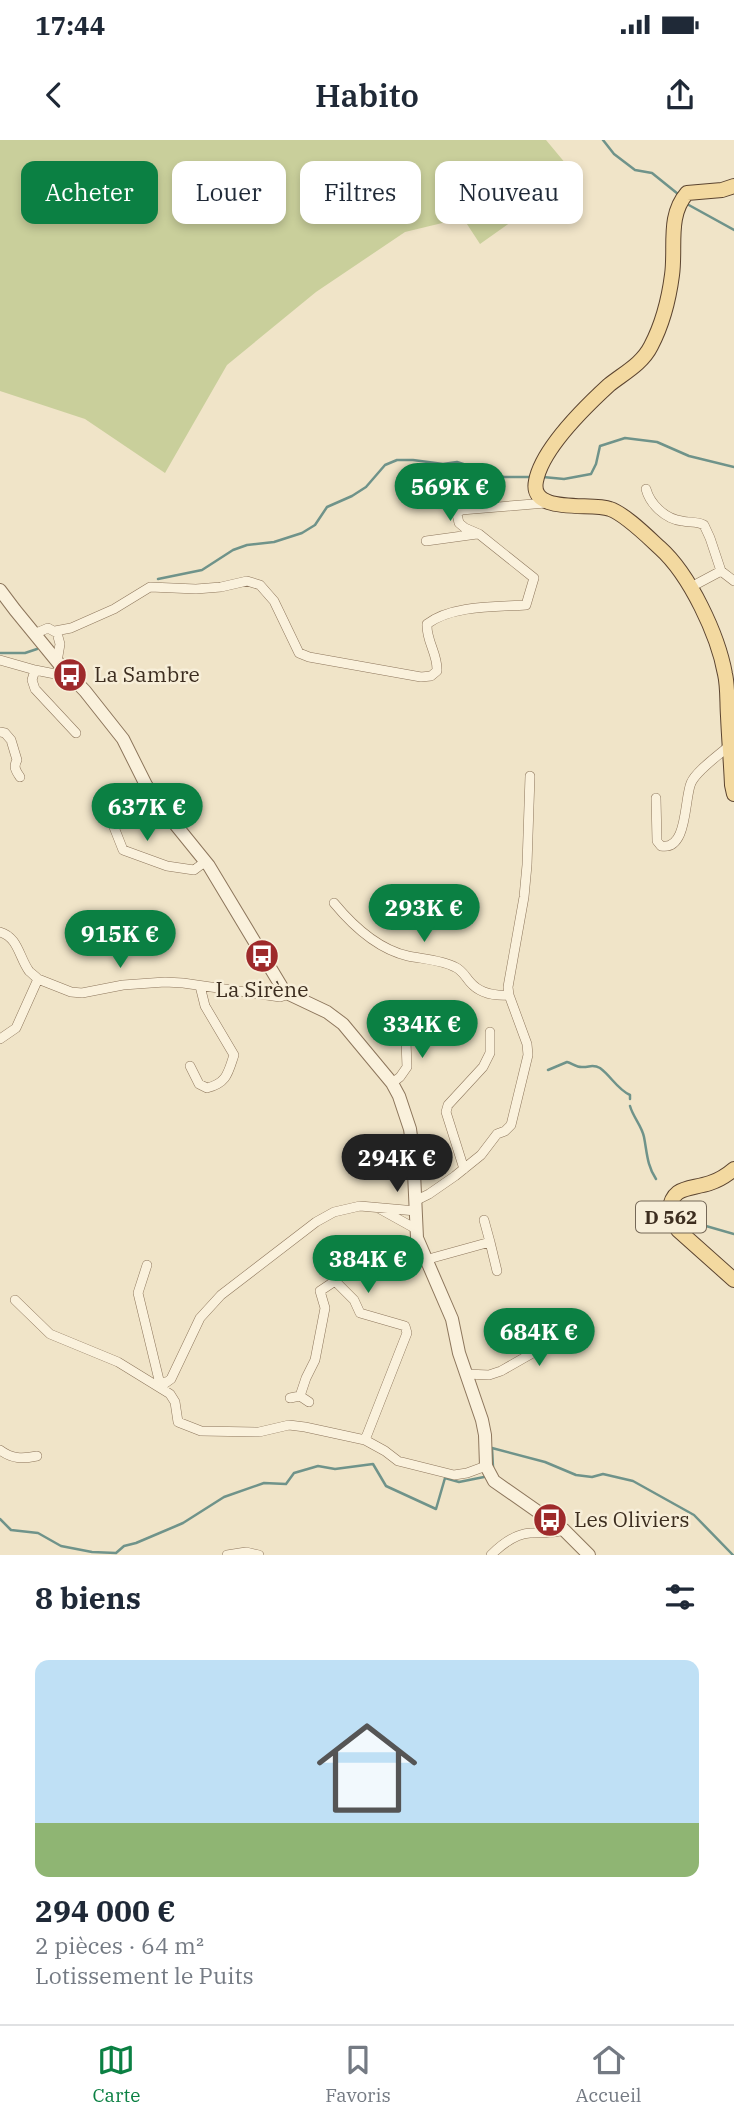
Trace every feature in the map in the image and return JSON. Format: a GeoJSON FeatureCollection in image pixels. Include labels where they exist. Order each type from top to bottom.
{"type":"FeatureCollection","features":[{"type":"Feature","properties":{"kind":"main road"},"geometry":{"type":"LineString","coordinates":[[734,186],[722,190],[687,193],[680,201],[674,218],[672,275],[651,348],[643,359],[609,386],[559,437],[545,456],[535,483],[537,493],[546,503],[611,509],[661,549],[679,568],[691,587],[722,658],[726,677],[734,794]]}},
{"type":"Feature","properties":{"kind":"main road","name":"D 562"},"geometry":{"type":"LineString","coordinates":[[734,1169],[718,1180],[679,1192],[673,1197],[669,1213],[678,1230],[734,1280]]}},
{"type":"Feature","properties":{"kind":"street"},"geometry":{"type":"LineString","coordinates":[[646,489],[654,506],[680,522],[692,521],[704,525],[721,571],[734,581]]}},
{"type":"Feature","properties":{"kind":"street"},"geometry":{"type":"LineString","coordinates":[[34,634],[48,628],[55,631],[71,628],[114,609],[150,587],[196,589],[247,581],[260,585],[274,601],[299,653],[421,677],[431,676],[437,671],[438,662],[426,633],[427,625],[436,618],[476,608],[526,605],[534,578],[479,534],[465,528],[459,523],[457,514],[461,510],[546,503]]}},
{"type":"Feature","properties":{"kind":"street"},"geometry":{"type":"LineString","coordinates":[[426,541],[479,534]]}},
{"type":"Feature","properties":{"kind":"street"},"geometry":{"type":"LineString","coordinates":[[691,587],[721,571]]}},
{"type":"Feature","properties":{"kind":"street"},"geometry":{"type":"LineString","coordinates":[[0,590],[123,739],[146,785],[205,861],[283,989],[327,1012],[343,1024],[392,1083],[410,1129],[414,1152],[416,1229],[425,1260],[448,1310],[485,1435],[486,1466],[494,1481],[564,1530],[589,1555]]}},
{"type":"Feature","properties":{"kind":"street"},"geometry":{"type":"LineString","coordinates":[[59,641],[71,628]]}},
{"type":"Feature","properties":{"kind":"street"},"geometry":{"type":"LineString","coordinates":[[55,631],[62,667]]}},
{"type":"Feature","properties":{"kind":"street"},"geometry":{"type":"LineString","coordinates":[[0,660],[55,674],[62,667]]}},
{"type":"Feature","properties":{"kind":"street"},"geometry":{"type":"LineString","coordinates":[[35,670],[32,680],[35,689],[76,733]]}},
{"type":"Feature","properties":{"kind":"street"},"geometry":{"type":"LineString","coordinates":[[0,732],[5,733],[11,740],[17,760],[16,771],[20,777]]}},
{"type":"Feature","properties":{"kind":"street"},"geometry":{"type":"LineString","coordinates":[[656,798],[657,841],[660,846],[667,847],[673,844],[681,831],[691,781],[730,745]]}},
{"type":"Feature","properties":{"kind":"street"},"geometry":{"type":"LineString","coordinates":[[147,1265],[138,1293],[159,1380],[164,1384],[172,1379],[200,1318],[221,1295],[334,1212],[360,1206],[417,1205],[481,1155],[493,1139],[513,1121],[527,1064],[528,1048],[509,995],[509,986],[527,865],[530,776]]}},
{"type":"Feature","properties":{"kind":"street"},"geometry":{"type":"LineString","coordinates":[[106,807],[123,850],[180,869],[194,870],[205,861]]}},
{"type":"Feature","properties":{"kind":"street"},"geometry":{"type":"LineString","coordinates":[[334,903],[352,925],[384,947],[403,955],[449,964],[462,971],[476,989],[497,996],[509,995]]}},
{"type":"Feature","properties":{"kind":"street"},"geometry":{"type":"LineString","coordinates":[[0,932],[13,940],[29,972],[38,979],[71,992],[82,993],[122,985],[183,983],[280,997],[289,994]]}},
{"type":"Feature","properties":{"kind":"street"},"geometry":{"type":"LineString","coordinates":[[0,1039],[16,1028],[38,979]]}},
{"type":"Feature","properties":{"kind":"street"},"geometry":{"type":"LineString","coordinates":[[190,1066],[199,1084],[207,1088],[217,1086],[225,1081],[234,1055],[205,1006],[200,986]]}},
{"type":"Feature","properties":{"kind":"street"},"geometry":{"type":"LineString","coordinates":[[392,1083],[407,1068],[405,1014],[429,1011]]}},
{"type":"Feature","properties":{"kind":"street"},"geometry":{"type":"LineString","coordinates":[[464,1169],[446,1112],[448,1105],[483,1068],[490,1053],[490,1032]]}},
{"type":"Feature","properties":{"kind":"street"},"geometry":{"type":"LineString","coordinates":[[376,1207],[416,1229]]}},
{"type":"Feature","properties":{"kind":"street"},"geometry":{"type":"LineString","coordinates":[[484,1220],[497,1271]]}},
{"type":"Feature","properties":{"kind":"street"},"geometry":{"type":"LineString","coordinates":[[425,1260],[490,1242]]}},
{"type":"Feature","properties":{"kind":"street"},"geometry":{"type":"LineString","coordinates":[[300,1396],[315,1360],[325,1308],[320,1291],[335,1281],[354,1300],[360,1313],[405,1326],[407,1333],[365,1440]]}},
{"type":"Feature","properties":{"kind":"street"},"geometry":{"type":"LineString","coordinates":[[15,1300],[50,1334],[118,1362],[170,1394],[176,1402],[178,1423],[201,1431],[249,1432],[289,1425],[365,1440],[398,1461],[454,1475],[486,1466]]}},
{"type":"Feature","properties":{"kind":"street"},"geometry":{"type":"LineString","coordinates":[[466,1374],[489,1375],[502,1371],[566,1334],[560,1317]]}},
{"type":"Feature","properties":{"kind":"street"},"geometry":{"type":"LineString","coordinates":[[290,1398],[300,1396],[310,1402]]}},
{"type":"Feature","properties":{"kind":"street"},"geometry":{"type":"LineString","coordinates":[[0,1450],[17,1458],[37,1456]]}},
{"type":"Feature","properties":{"kind":"street"},"geometry":{"type":"LineString","coordinates":[[491,1555],[512,1539],[526,1533],[564,1530]]}},
{"type":"Feature","properties":{"kind":"street"},"geometry":{"type":"LineString","coordinates":[[227,1555],[246,1552],[259,1555]]}},
{"type":"Feature","properties":{"kind":"green space"},"geometry":{"type":"Polygon","coordinates":[[[0,140],[546,140],[564,161],[435,161],[435,224],[438,224],[405,232],[316,292],[227,365],[165,473],[85,419],[0,391],[0,140]]]}},
{"type":"Feature","properties":{"kind":"green space"},"geometry":{"type":"Polygon","coordinates":[[[467,224],[508,224],[480,244],[467,224]]]}},
{"type":"Feature","properties":{"kind":"waterway"},"geometry":{"type":"LineString","coordinates":[[603,140],[614,154],[635,170],[652,173],[678,194]]}},
{"type":"Feature","properties":{"kind":"waterway"},"geometry":{"type":"LineString","coordinates":[[687,204],[734,230]]}},
{"type":"Feature","properties":{"kind":"waterway"},"geometry":{"type":"LineString","coordinates":[[543,477],[564,479],[591,474],[600,446],[625,438],[657,442],[689,456],[734,467]]}},
{"type":"Feature","properties":{"kind":"waterway"},"geometry":{"type":"LineString","coordinates":[[158,579],[202,570],[233,550],[247,545],[274,542],[302,533],[315,525],[327,507],[366,487],[385,465],[397,460],[443,464],[457,462],[504,477],[529,477]]}},
{"type":"Feature","properties":{"kind":"waterway"},"geometry":{"type":"LineString","coordinates":[[0,653],[25,653],[37,649]]}},
{"type":"Feature","properties":{"kind":"waterway"},"geometry":{"type":"LineString","coordinates":[[548,1070],[567,1062],[579,1067],[598,1067],[630,1095],[630,1099]]}},
{"type":"Feature","properties":{"kind":"waterway"},"geometry":{"type":"LineString","coordinates":[[630,1106],[643,1133],[649,1164],[656,1179]]}},
{"type":"Feature","properties":{"kind":"waterway"},"geometry":{"type":"LineString","coordinates":[[699,1224],[734,1234]]}},
{"type":"Feature","properties":{"kind":"waterway"},"geometry":{"type":"LineString","coordinates":[[493,1467],[492,1448],[545,1462],[576,1475],[592,1477],[603,1474],[633,1481],[694,1515],[733,1555]]}},
{"type":"Feature","properties":{"kind":"waterway"},"geometry":{"type":"LineString","coordinates":[[0,1519],[11,1530],[38,1533],[61,1546],[116,1553],[124,1546],[183,1523],[224,1497],[264,1483],[286,1484],[294,1473],[318,1466],[335,1469],[373,1464],[386,1486],[436,1509],[445,1478],[459,1482],[484,1477]]}},
{"type":"Feature","properties":{"kind":"place","name":"La Sambre"},"geometry":{"type":"Point","coordinates":[70,675]}},
{"type":"Feature","properties":{"kind":"place","name":"La Sirène"},"geometry":{"type":"Point","coordinates":[262,956]}},
{"type":"Feature","properties":{"kind":"place","name":"Les Oliviers"},"geometry":{"type":"Point","coordinates":[550,1520]}}]}
